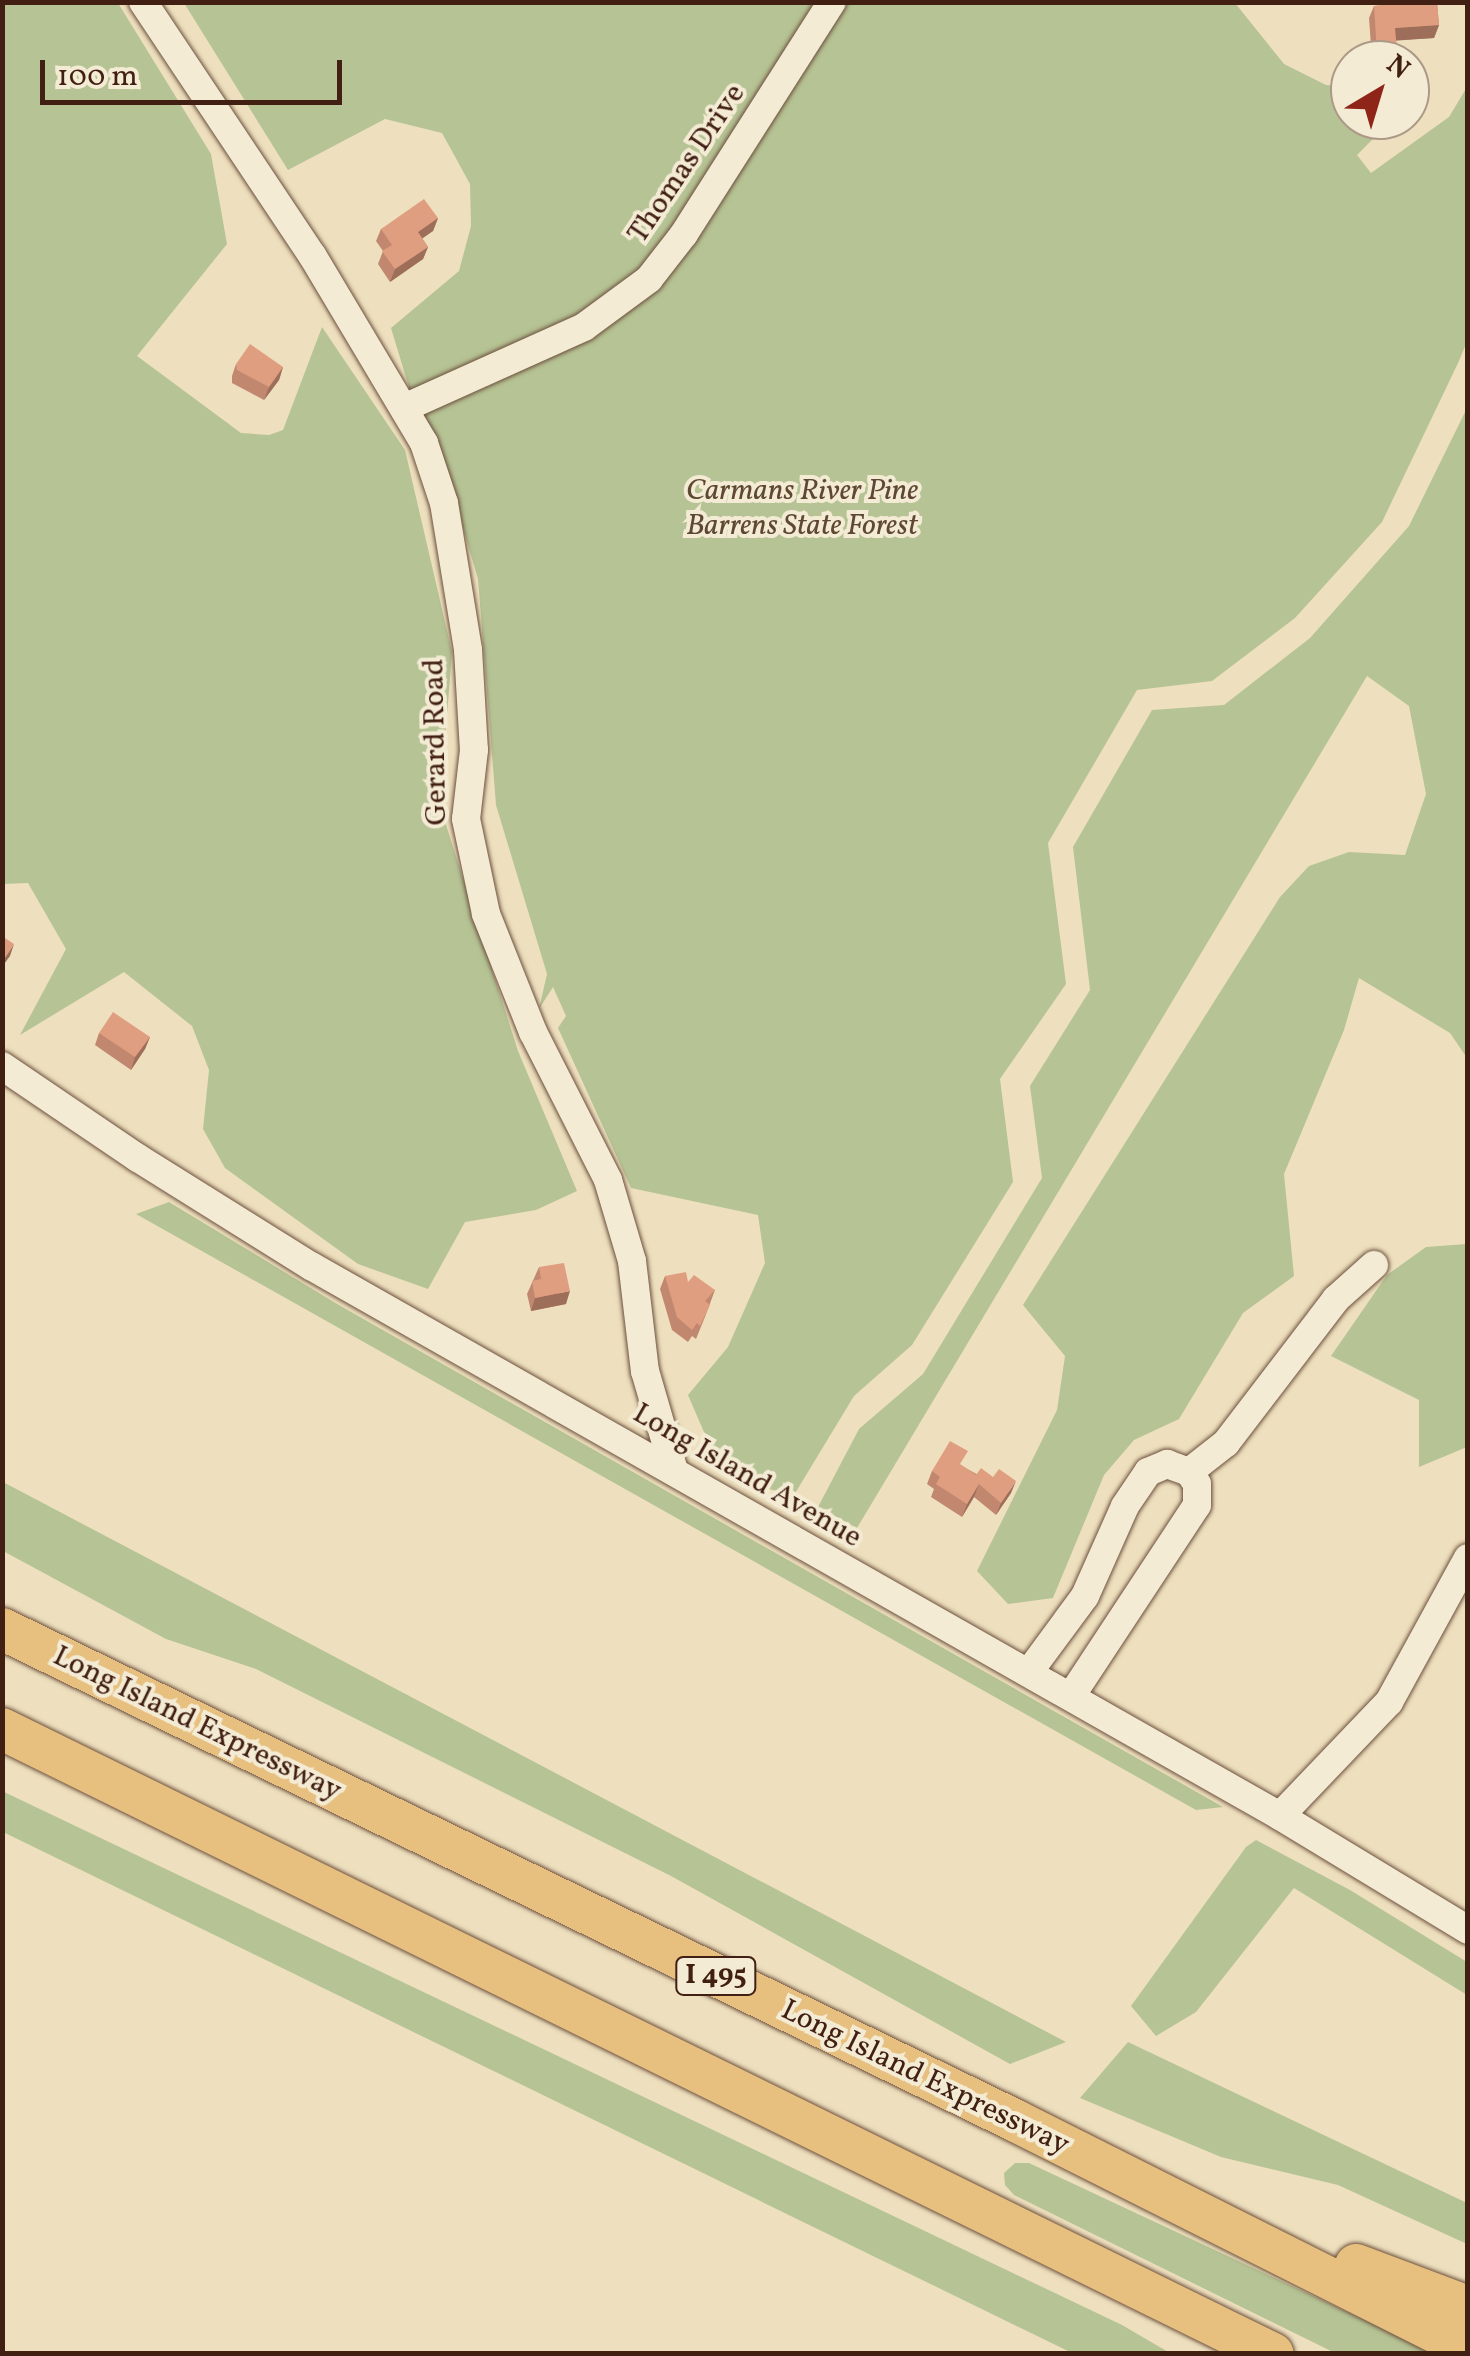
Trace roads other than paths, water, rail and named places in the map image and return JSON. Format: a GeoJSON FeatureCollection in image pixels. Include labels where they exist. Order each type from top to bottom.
{"type":"FeatureCollection","features":[{"type":"Feature","properties":{"kind":"highway"},"geometry":{"type":"LineString","coordinates":[[2,1602],[86,1647],[233,1742]]}},
{"type":"Feature","properties":{"kind":"highway","name":"Long Island Expressway"},"geometry":{"type":"LineString","coordinates":[[2,1629],[1016,2121],[1196,2215],[1468,2348]]}},
{"type":"Feature","properties":{"kind":"highway"},"geometry":{"type":"LineString","coordinates":[[2,1729],[1273,2354]]}},
{"type":"Feature","properties":{"kind":"highway"},"geometry":{"type":"LineString","coordinates":[[972,2206],[1228,2354]]}},
{"type":"Feature","properties":{"kind":"highway"},"geometry":{"type":"LineString","coordinates":[[1196,2215],[1324,2252],[1468,2307]]}},
{"type":"Feature","properties":{"kind":"street","name":"Gerard Road"},"geometry":{"type":"LineString","coordinates":[[143,2],[312,254],[424,444],[444,503],[456,567],[474,750],[466,820],[486,914],[534,1032],[608,1180],[632,1261],[645,1370],[674,1470]]}},
{"type":"Feature","properties":{"kind":"street","name":"Thomas Drive"},"geometry":{"type":"LineString","coordinates":[[404,408],[584,326],[648,279],[684,234],[832,2]]}},
{"type":"Feature","properties":{"kind":"street","name":"Long Island Avenue"},"geometry":{"type":"LineString","coordinates":[[3,1067],[138,1158],[311,1266],[1071,1696],[1468,1930]]}},
{"type":"Feature","properties":{"kind":"street"},"geometry":{"type":"LineString","coordinates":[[1189,1472],[1226,1443],[1336,1299],[1374,1265]]}},
{"type":"Feature","properties":{"kind":"street"},"geometry":{"type":"LineString","coordinates":[[1029,1672],[1084,1596],[1125,1506],[1148,1472],[1167,1464],[1189,1472],[1197,1484],[1197,1505],[1071,1696]]}},
{"type":"Feature","properties":{"kind":"street"},"geometry":{"type":"LineString","coordinates":[[1280,1816],[1389,1702],[1468,1558]]}},
{"type":"Feature","properties":{"kind":"park label","name":"Carmans River Pine Barrens State Forest"},"geometry":{"type":"Point","coordinates":[802,508]}}]}
